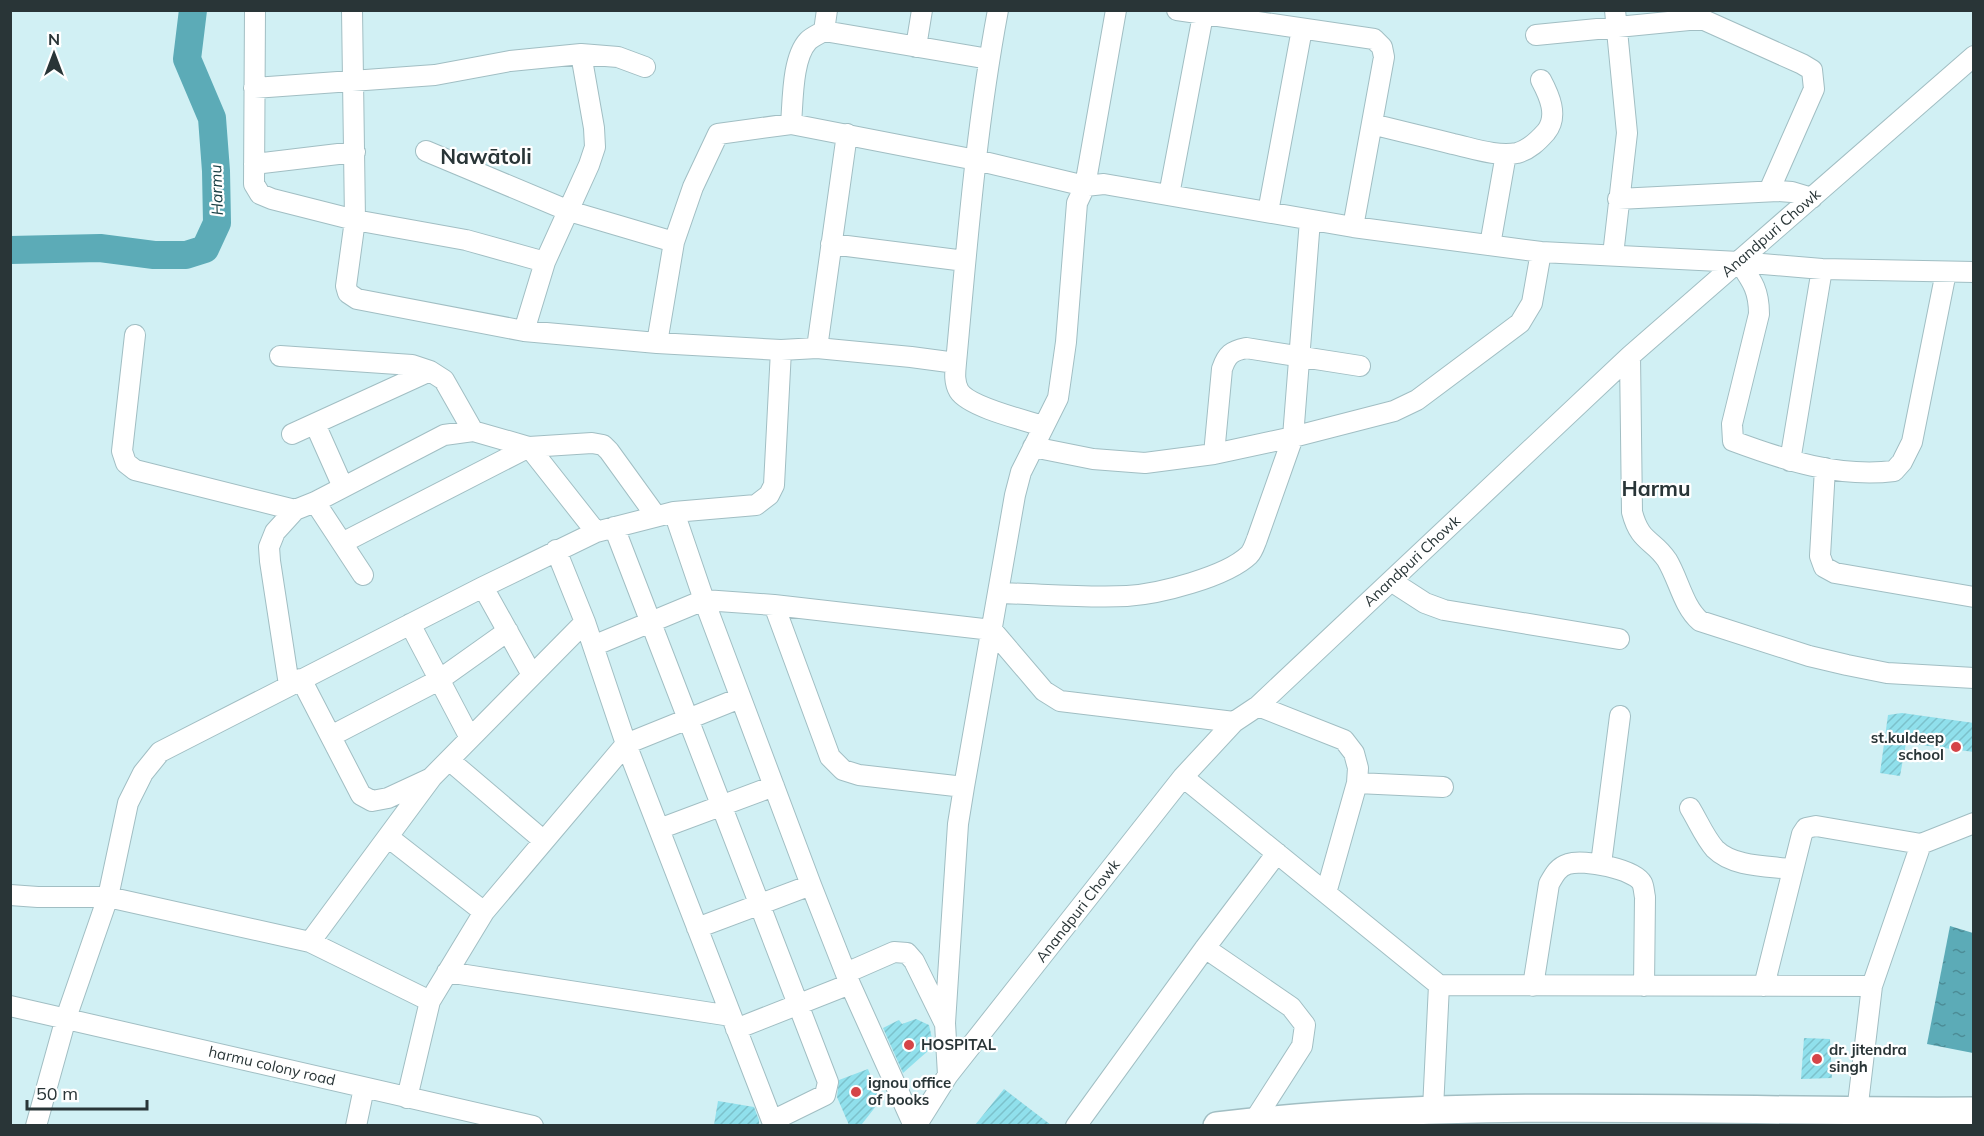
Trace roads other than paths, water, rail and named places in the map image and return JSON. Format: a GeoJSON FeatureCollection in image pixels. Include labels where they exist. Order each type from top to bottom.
{"type":"FeatureCollection","features":[{"type":"Feature","properties":{"kind":"main road"},"geometry":{"type":"LineString","coordinates":[[1217,1125],[1433,1109],[1974,1111]]}},
{"type":"Feature","properties":{"kind":"street"},"geometry":{"type":"LineString","coordinates":[[255,10],[254,184],[260,194],[355,220],[466,240],[545,262]]}},
{"type":"Feature","properties":{"kind":"street"},"geometry":{"type":"LineString","coordinates":[[351,10],[355,220],[346,286],[348,293],[357,298],[524,331],[657,343],[781,350],[817,348],[956,363]]}},
{"type":"Feature","properties":{"kind":"street"},"geometry":{"type":"LineString","coordinates":[[824,31],[827,10]]}},
{"type":"Feature","properties":{"kind":"street"},"geometry":{"type":"LineString","coordinates":[[916,46],[922,10]]}},
{"type":"Feature","properties":{"kind":"street"},"geometry":{"type":"LineString","coordinates":[[998,10],[976,160],[955,379],[960,392],[970,402],[1043,426]]}},
{"type":"Feature","properties":{"kind":"street"},"geometry":{"type":"LineString","coordinates":[[948,1075],[945,1023],[958,824],[1015,495],[1021,472],[1058,398],[1060,389],[1077,203],[1085,186],[1116,10]]}},
{"type":"Feature","properties":{"kind":"street"},"geometry":{"type":"LineString","coordinates":[[1177,10],[1203,15],[1283,18],[1302,29],[1374,39],[1382,47],[1384,57],[1353,227]]}},
{"type":"Feature","properties":{"kind":"street"},"geometry":{"type":"LineString","coordinates":[[1169,195],[1203,15]]}},
{"type":"Feature","properties":{"kind":"street"},"geometry":{"type":"LineString","coordinates":[[1536,35],[1616,18],[1704,20],[1812,70],[1814,89],[1769,191]]}},
{"type":"Feature","properties":{"kind":"street"},"geometry":{"type":"LineString","coordinates":[[1613,255],[1627,133],[1616,18]]}},
{"type":"Feature","properties":{"kind":"street"},"geometry":{"type":"LineString","coordinates":[[1268,212],[1302,29]]}},
{"type":"Feature","properties":{"kind":"street"},"geometry":{"type":"LineString","coordinates":[[791,124],[797,65],[801,53],[808,41],[824,31],[989,59]]}},
{"type":"Feature","properties":{"kind":"street"},"geometry":{"type":"LineString","coordinates":[[254,88],[435,75],[510,61],[581,54],[618,57],[645,67]]}},
{"type":"Feature","properties":{"kind":"street"},"geometry":{"type":"LineString","coordinates":[[524,331],[545,262],[595,147],[594,128],[581,54]]}},
{"type":"Feature","properties":{"kind":"street","name":"Anandpuri Chowk"},"geometry":{"type":"LineString","coordinates":[[915,1125],[948,1075],[1183,777],[1234,722],[1258,706],[1630,356],[1974,56]]}},
{"type":"Feature","properties":{"kind":"street"},"geometry":{"type":"LineString","coordinates":[[1372,124],[1476,149],[1506,154],[1519,153],[1537,142],[1549,128],[1552,112],[1550,95],[1541,80]]}},
{"type":"Feature","properties":{"kind":"street"},"geometry":{"type":"LineString","coordinates":[[657,343],[674,242],[693,187],[718,134],[791,124],[976,160],[1085,186],[1104,184],[1353,227],[1541,252],[1739,262],[1822,269],[1974,272]]}},
{"type":"Feature","properties":{"kind":"street"},"geometry":{"type":"LineString","coordinates":[[817,348],[847,134]]}},
{"type":"Feature","properties":{"kind":"street"},"geometry":{"type":"LineString","coordinates":[[426,151],[569,211],[674,242]]}},
{"type":"Feature","properties":{"kind":"street"},"geometry":{"type":"LineString","coordinates":[[254,164],[355,152]]}},
{"type":"Feature","properties":{"kind":"street"},"geometry":{"type":"LineString","coordinates":[[1490,245],[1506,154]]}},
{"type":"Feature","properties":{"kind":"street"},"geometry":{"type":"LineString","coordinates":[[1618,199],[1769,191],[1792,192],[1812,198]]}},
{"type":"Feature","properties":{"kind":"street"},"geometry":{"type":"LineString","coordinates":[[998,592],[1128,596],[1172,588],[1233,567],[1250,554],[1293,437],[1310,220]]}},
{"type":"Feature","properties":{"kind":"street"},"geometry":{"type":"LineString","coordinates":[[831,244],[965,261]]}},
{"type":"Feature","properties":{"kind":"street"},"geometry":{"type":"LineString","coordinates":[[1033,447],[1093,459],[1137,462],[1214,454],[1293,437],[1394,411],[1417,400],[1520,323],[1532,303],[1541,252]]}},
{"type":"Feature","properties":{"kind":"street"},"geometry":{"type":"LineString","coordinates":[[1739,262],[1755,285],[1759,298],[1759,314],[1732,424],[1734,441],[1790,460],[1825,468],[1875,474],[1894,471],[1902,462],[1912,442],[1946,272]]}},
{"type":"Feature","properties":{"kind":"street"},"geometry":{"type":"LineString","coordinates":[[1790,460],[1822,269]]}},
{"type":"Feature","properties":{"kind":"street"},"geometry":{"type":"LineString","coordinates":[[135,335],[122,451],[126,463],[135,470],[295,510]]}},
{"type":"Feature","properties":{"kind":"street"},"geometry":{"type":"LineString","coordinates":[[1214,454],[1222,369],[1226,358],[1233,351],[1246,348],[1360,366]]}},
{"type":"Feature","properties":{"kind":"street"},"geometry":{"type":"LineString","coordinates":[[36,1125],[66,1018],[108,897],[128,802],[143,773],[160,752],[556,550],[605,530],[665,514],[756,505],[769,495],[774,484],[781,350]]}},
{"type":"Feature","properties":{"kind":"street"},"geometry":{"type":"LineString","coordinates":[[280,356],[412,365],[430,371],[444,380],[473,431]]}},
{"type":"Feature","properties":{"kind":"street"},"geometry":{"type":"LineString","coordinates":[[1630,356],[1632,512],[1635,525],[1641,535],[1665,558],[1679,584],[1690,613],[1712,627],[1809,656],[1887,673],[1974,678]]}},
{"type":"Feature","properties":{"kind":"street"},"geometry":{"type":"LineString","coordinates":[[292,434],[430,371]]}},
{"type":"Feature","properties":{"kind":"street"},"geometry":{"type":"LineString","coordinates":[[315,424],[344,487]]}},
{"type":"Feature","properties":{"kind":"street"},"geometry":{"type":"LineString","coordinates":[[432,777],[388,798],[372,801],[362,795],[331,736],[295,682],[269,547],[275,532],[295,510],[315,502],[444,435],[473,431],[529,447],[592,443],[603,445],[665,514],[704,600],[810,885],[848,978],[915,1125]]}},
{"type":"Feature","properties":{"kind":"street"},"geometry":{"type":"LineString","coordinates":[[529,447],[605,530],[651,622],[828,1082],[825,1095],[773,1123],[626,744],[585,622],[556,550]]}},
{"type":"Feature","properties":{"kind":"street"},"geometry":{"type":"LineString","coordinates":[[342,543],[529,447]]}},
{"type":"Feature","properties":{"kind":"street"},"geometry":{"type":"LineString","coordinates":[[1825,468],[1820,556],[1824,567],[1835,573],[1974,597]]}},
{"type":"Feature","properties":{"kind":"street"},"geometry":{"type":"LineString","coordinates":[[315,502],[363,575]]}},
{"type":"Feature","properties":{"kind":"street"},"geometry":{"type":"LineString","coordinates":[[1390,581],[1425,603],[1444,610],[1619,639]]}},
{"type":"Feature","properties":{"kind":"street"},"geometry":{"type":"LineString","coordinates":[[483,587],[532,675]]}},
{"type":"Feature","properties":{"kind":"street"},"geometry":{"type":"LineString","coordinates":[[593,646],[704,600],[774,604],[992,630],[1044,691],[1060,701],[1234,722]]}},
{"type":"Feature","properties":{"kind":"street"},"geometry":{"type":"LineString","coordinates":[[774,604],[830,757],[843,770],[859,775],[964,787]]}},
{"type":"Feature","properties":{"kind":"street"},"geometry":{"type":"LineString","coordinates":[[310,942],[432,777],[585,622]]}},
{"type":"Feature","properties":{"kind":"street"},"geometry":{"type":"LineString","coordinates":[[410,624],[470,738]]}},
{"type":"Feature","properties":{"kind":"street"},"geometry":{"type":"LineString","coordinates":[[331,736],[440,680],[508,631]]}},
{"type":"Feature","properties":{"kind":"street"},"geometry":{"type":"LineString","coordinates":[[407,1098],[430,1001],[484,912],[626,744],[740,698]]}},
{"type":"Feature","properties":{"kind":"street"},"geometry":{"type":"LineString","coordinates":[[1258,706],[1344,740],[1354,753],[1358,768],[1357,783],[1326,893]]}},
{"type":"Feature","properties":{"kind":"street"},"geometry":{"type":"LineString","coordinates":[[1601,864],[1620,716]]}},
{"type":"Feature","properties":{"kind":"street"},"geometry":{"type":"LineString","coordinates":[[449,760],[544,841]]}},
{"type":"Feature","properties":{"kind":"street"},"geometry":{"type":"LineString","coordinates":[[1183,777],[1439,985],[1872,986]]}},
{"type":"Feature","properties":{"kind":"street"},"geometry":{"type":"LineString","coordinates":[[1357,783],[1443,787]]}},
{"type":"Feature","properties":{"kind":"street"},"geometry":{"type":"LineString","coordinates":[[659,829],[774,786]]}},
{"type":"Feature","properties":{"kind":"street"},"geometry":{"type":"LineString","coordinates":[[1690,808],[1714,848],[1727,858],[1745,863],[1791,869]]}},
{"type":"Feature","properties":{"kind":"street"},"geometry":{"type":"LineString","coordinates":[[1764,986],[1791,869],[1806,828],[1816,826],[1920,844],[1974,823]]}},
{"type":"Feature","properties":{"kind":"street"},"geometry":{"type":"LineString","coordinates":[[388,837],[484,912]]}},
{"type":"Feature","properties":{"kind":"street"},"geometry":{"type":"LineString","coordinates":[[1857,1112],[1872,986],[1920,844]]}},
{"type":"Feature","properties":{"kind":"street"},"geometry":{"type":"LineString","coordinates":[[1076,1125],[1277,853]]}},
{"type":"Feature","properties":{"kind":"street"},"geometry":{"type":"LineString","coordinates":[[1533,986],[1550,884],[1557,870],[1569,863],[1601,864],[1635,877],[1642,883],[1645,897],[1644,986]]}},
{"type":"Feature","properties":{"kind":"street"},"geometry":{"type":"LineString","coordinates":[[697,928],[810,885]]}},
{"type":"Feature","properties":{"kind":"street"},"geometry":{"type":"LineString","coordinates":[[10,895],[108,897],[310,942],[430,1001]]}},
{"type":"Feature","properties":{"kind":"street"},"geometry":{"type":"LineString","coordinates":[[1205,948],[1291,1007],[1305,1025],[1302,1046],[1254,1121]]}},
{"type":"Feature","properties":{"kind":"street"},"geometry":{"type":"LineString","coordinates":[[447,972],[734,1022],[798,1005],[894,952],[907,953],[914,960],[945,1023]]}},
{"type":"Feature","properties":{"kind":"street"},"geometry":{"type":"LineString","coordinates":[[1433,1109],[1439,985]]}},
{"type":"Feature","properties":{"kind":"street","name":"harmu colony road"},"geometry":{"type":"LineString","coordinates":[[10,1006],[533,1125]]}},
{"type":"Feature","properties":{"kind":"street"},"geometry":{"type":"LineString","coordinates":[[356,1125],[364,1088]]}},
{"type":"Feature","properties":{"kind":"water"},"geometry":{"type":"Polygon","coordinates":[[[1950,926],[1973,933],[1973,1053],[1927,1044],[1950,926]]]}},
{"type":"Feature","properties":{"kind":"waterway","name":"Harmu"},"geometry":{"type":"LineString","coordinates":[[10,250],[100,248],[154,255],[186,255],[205,249],[217,223],[216,171],[212,118],[187,59],[193,10]]}},
{"type":"Feature","properties":{"kind":"place","name":"st.kuldeep school"},"geometry":{"type":"Point","coordinates":[1956,747]}},
{"type":"Feature","properties":{"kind":"place","name":"HOSPITAL"},"geometry":{"type":"Point","coordinates":[909,1045]}},
{"type":"Feature","properties":{"kind":"place","name":"dr. jitendra singh"},"geometry":{"type":"Point","coordinates":[1817,1059]}},
{"type":"Feature","properties":{"kind":"place","name":"ignou office of books"},"geometry":{"type":"Point","coordinates":[856,1092]}},
{"type":"Feature","properties":{"kind":"district","name":"Nawātoli"},"geometry":{"type":"Point","coordinates":[486,157]}},
{"type":"Feature","properties":{"kind":"district","name":"Harmu"},"geometry":{"type":"Point","coordinates":[1656,489]}}]}
